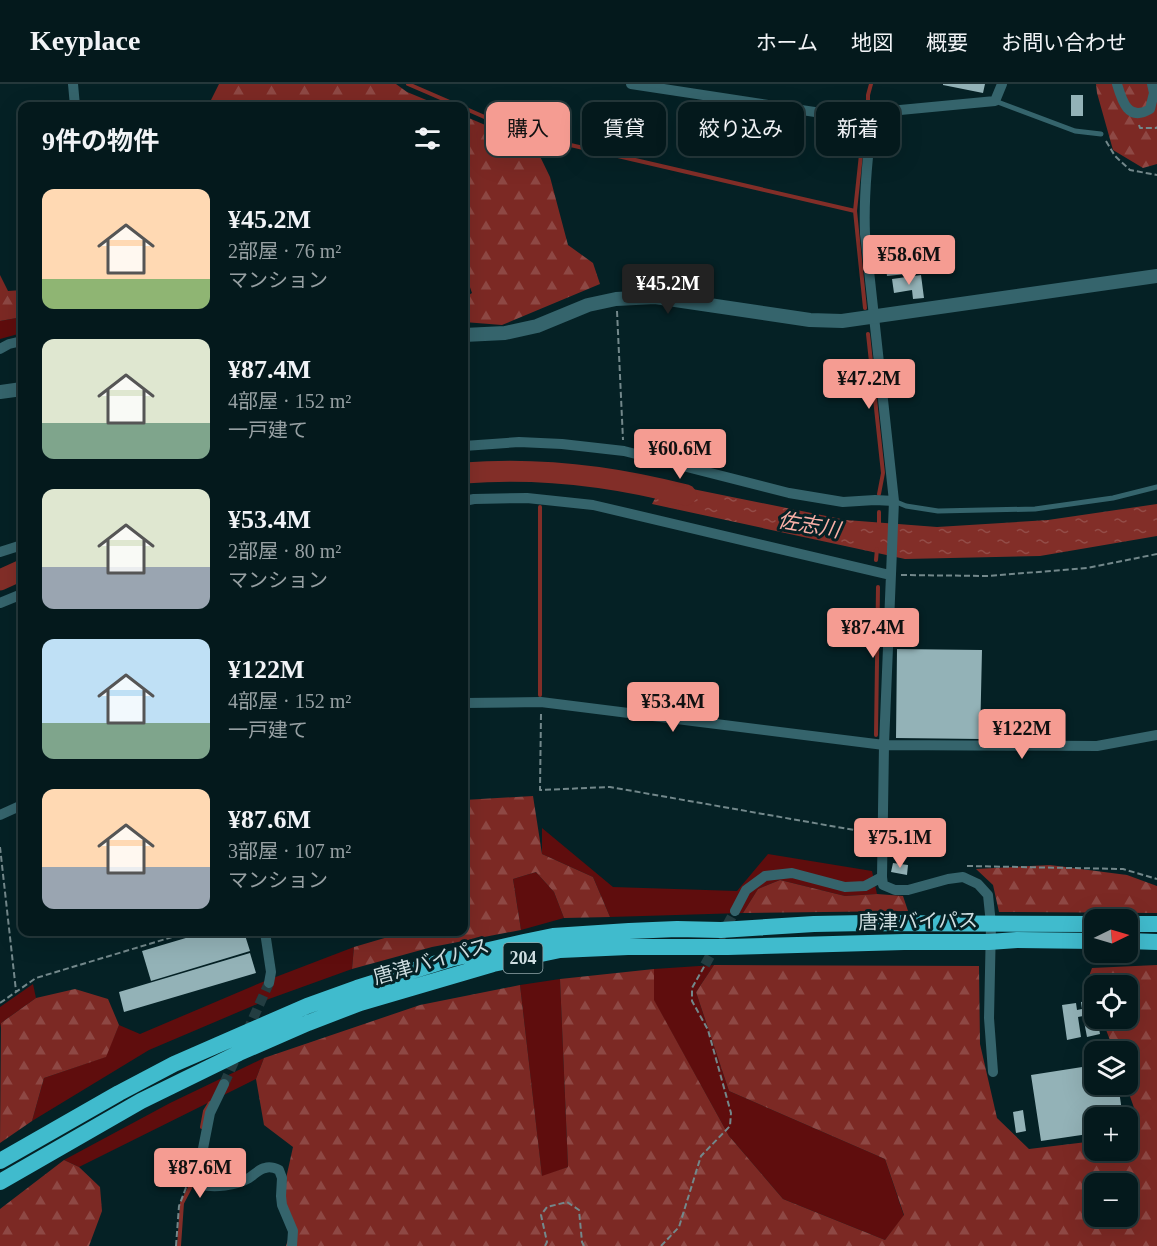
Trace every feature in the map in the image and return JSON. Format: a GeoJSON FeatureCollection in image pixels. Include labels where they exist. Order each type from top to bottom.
{"type":"FeatureCollection","features":[{"type":"Feature","properties":{"kind":"highway","name":"唐津バイパス"},"geometry":{"type":"LineString","coordinates":[[0,1161],[119,1092],[184,1060],[307,1006],[450,959],[553,936],[813,924],[1084,924]]}},
{"type":"Feature","properties":{"kind":"highway"},"geometry":{"type":"LineString","coordinates":[[1138,924],[1157,924]]}},
{"type":"Feature","properties":{"kind":"highway","name":"唐津バイパス"},"geometry":{"type":"LineString","coordinates":[[0,1182],[141,1101],[249,1049],[360,1003],[493,964],[560,950],[605,948],[1017,940],[1084,941]]}},
{"type":"Feature","properties":{"kind":"highway"},"geometry":{"type":"LineString","coordinates":[[1138,941],[1157,942]]}},
{"type":"Feature","properties":{"kind":"street"},"geometry":{"type":"LineString","coordinates":[[73,84],[75,102]]}},
{"type":"Feature","properties":{"kind":"street"},"geometry":{"type":"LineString","coordinates":[[631,84],[816,112]]}},
{"type":"Feature","properties":{"kind":"street"},"geometry":{"type":"LineString","coordinates":[[900,109],[995,101],[1002,84]]}},
{"type":"Feature","properties":{"kind":"street"},"geometry":{"type":"LineString","coordinates":[[1117,84],[1124,106],[1134,113],[1143,113],[1150,109],[1154,93],[1152,84]]}},
{"type":"Feature","properties":{"kind":"street"},"geometry":{"type":"LineString","coordinates":[[868,156],[864,234],[894,501],[884,745],[883,885],[895,890],[908,890],[963,877],[978,884],[988,895],[989,1018],[993,1072]]}},
{"type":"Feature","properties":{"kind":"street"},"geometry":{"type":"LineString","coordinates":[[468,335],[505,333],[537,326],[588,305],[616,299],[655,297],[810,320],[842,321],[1157,276]]}},
{"type":"Feature","properties":{"kind":"street"},"geometry":{"type":"LineString","coordinates":[[0,350],[18,342]]}},
{"type":"Feature","properties":{"kind":"street"},"geometry":{"type":"LineString","coordinates":[[0,392],[18,390]]}},
{"type":"Feature","properties":{"kind":"street"},"geometry":{"type":"LineString","coordinates":[[468,446],[519,442],[624,451],[789,494],[843,502],[894,501]]}},
{"type":"Feature","properties":{"kind":"street"},"geometry":{"type":"LineString","coordinates":[[468,500],[527,498],[593,505],[890,575]]}},
{"type":"Feature","properties":{"kind":"street"},"geometry":{"type":"LineString","coordinates":[[0,552],[18,546]]}},
{"type":"Feature","properties":{"kind":"street"},"geometry":{"type":"LineString","coordinates":[[0,603],[18,596]]}},
{"type":"Feature","properties":{"kind":"street"},"geometry":{"type":"LineString","coordinates":[[468,703],[541,702],[884,745],[1097,746],[1157,735]]}},
{"type":"Feature","properties":{"kind":"street"},"geometry":{"type":"LineString","coordinates":[[0,815],[18,807]]}},
{"type":"Feature","properties":{"kind":"street"},"geometry":{"type":"LineString","coordinates":[[735,911],[746,890],[765,876],[792,873],[845,887],[865,886],[882,877]]}},
{"type":"Feature","properties":{"kind":"street"},"geometry":{"type":"LineString","coordinates":[[266,936],[271,972],[269,983]]}},
{"type":"Feature","properties":{"kind":"street"},"geometry":{"type":"LineString","coordinates":[[224,1084],[210,1113],[198,1179],[200,1184],[207,1187],[233,1184],[246,1180],[265,1168],[272,1167],[279,1170],[282,1178],[282,1205],[293,1231],[292,1246]]}},
{"type":"Feature","properties":{"kind":"lane"},"geometry":{"type":"LineString","coordinates":[[995,101],[1075,131],[1101,134]]}},
{"type":"Feature","properties":{"kind":"lane"},"geometry":{"type":"LineString","coordinates":[[894,501],[906,506],[938,511],[1035,509],[1113,498],[1157,487]]}},
{"type":"Feature","properties":{"kind":"path"},"geometry":{"type":"LineString","coordinates":[[1101,134],[1115,156],[1130,170],[1157,175]]}},
{"type":"Feature","properties":{"kind":"path"},"geometry":{"type":"LineString","coordinates":[[616,299],[624,451]]}},
{"type":"Feature","properties":{"kind":"path"},"geometry":{"type":"LineString","coordinates":[[890,575],[988,576],[1087,568],[1157,554]]}},
{"type":"Feature","properties":{"kind":"path"},"geometry":{"type":"LineString","coordinates":[[541,702],[540,790],[610,787],[883,835]]}},
{"type":"Feature","properties":{"kind":"path"},"geometry":{"type":"LineString","coordinates":[[0,847],[16,992]]}},
{"type":"Feature","properties":{"kind":"path"},"geometry":{"type":"LineString","coordinates":[[966,866],[1123,868],[1157,879]]}},
{"type":"Feature","properties":{"kind":"path"},"geometry":{"type":"LineString","coordinates":[[0,1004],[36,978],[176,936]]}},
{"type":"Feature","properties":{"kind":"path"},"geometry":{"type":"LineString","coordinates":[[661,1246],[679,1227],[701,1156],[730,1126],[731,1113],[708,1030],[692,1002],[692,987],[705,964]]}},
{"type":"Feature","properties":{"kind":"path"},"geometry":{"type":"LineString","coordinates":[[176,1246],[179,1206],[189,1179],[198,1179]]}},
{"type":"Feature","properties":{"kind":"path"},"geometry":{"type":"LineString","coordinates":[[545,1246],[547,1242],[541,1215],[547,1207],[567,1202],[579,1210],[584,1246]]}},
{"type":"Feature","properties":{"kind":"shaded area"},"geometry":{"type":"Polygon","coordinates":[[[18,318],[18,334],[0,339],[0,321],[18,318]]]}},
{"type":"Feature","properties":{"kind":"shaded area"},"geometry":{"type":"Polygon","coordinates":[[[542,828],[613,887],[737,891],[768,854],[872,871],[877,894],[845,896],[780,880],[758,889],[743,913],[610,917],[593,877],[542,854],[542,828]]]}},
{"type":"Feature","properties":{"kind":"shaded area"},"geometry":{"type":"Polygon","coordinates":[[[536,872],[554,892],[564,918],[521,930],[513,879],[536,872]]]}},
{"type":"Feature","properties":{"kind":"shaded area"},"geometry":{"type":"Polygon","coordinates":[[[354,947],[352,969],[269,999],[149,1050],[32,1121],[44,1078],[105,1057],[119,1025],[140,1034],[260,983],[354,947]]]}},
{"type":"Feature","properties":{"kind":"shaded area"},"geometry":{"type":"Polygon","coordinates":[[[714,965],[696,992],[729,1091],[885,1159],[904,1216],[885,1240],[783,1199],[729,1136],[653,999],[654,969],[714,965]]]}},
{"type":"Feature","properties":{"kind":"shaded area"},"geometry":{"type":"Polygon","coordinates":[[[560,979],[568,1167],[542,1177],[520,985],[560,979]]]}},
{"type":"Feature","properties":{"kind":"shaded area"},"geometry":{"type":"Polygon","coordinates":[[[33,984],[36,998],[1,1023],[0,1028],[0,1007],[33,984]]]}},
{"type":"Feature","properties":{"kind":"shaded area"},"geometry":{"type":"Polygon","coordinates":[[[264,1058],[256,1079],[79,1167],[64,1160],[170,1103],[264,1058]]]}},
{"type":"Feature","properties":{"kind":"green space"},"geometry":{"type":"Polygon","coordinates":[[[219,84],[396,84],[407,92],[431,102],[210,102],[219,84]]]}},
{"type":"Feature","properties":{"kind":"green space"},"geometry":{"type":"Polygon","coordinates":[[[1096,84],[1157,84],[1157,164],[1143,168],[1113,150],[1096,84]]]}},
{"type":"Feature","properties":{"kind":"green space"},"geometry":{"type":"Polygon","coordinates":[[[468,118],[486,125],[486,156],[540,156],[550,177],[568,245],[593,263],[600,284],[502,325],[468,322],[468,296],[472,293],[468,282],[468,118]]]}},
{"type":"Feature","properties":{"kind":"green space"},"geometry":{"type":"Polygon","coordinates":[[[0,275],[8,291],[18,290],[18,318],[0,321],[0,275]]]}},
{"type":"Feature","properties":{"kind":"green space"},"geometry":{"type":"Polygon","coordinates":[[[533,796],[542,854],[593,877],[610,917],[564,918],[554,892],[536,872],[513,879],[521,930],[432,947],[352,969],[354,947],[391,936],[468,936],[468,800],[533,796]]]}},
{"type":"Feature","properties":{"kind":"green space"},"geometry":{"type":"Polygon","coordinates":[[[1050,865],[1127,875],[1157,886],[1157,913],[1138,913],[1138,909],[1084,909],[1084,913],[999,912],[993,885],[976,869],[1050,865]]]}},
{"type":"Feature","properties":{"kind":"green space"},"geometry":{"type":"Polygon","coordinates":[[[780,880],[845,896],[877,894],[903,896],[908,911],[743,913],[758,889],[780,880]]]}},
{"type":"Feature","properties":{"kind":"green space"},"geometry":{"type":"Polygon","coordinates":[[[714,965],[979,966],[980,1044],[997,1118],[1029,1149],[1084,1142],[1084,1161],[1138,1161],[1138,1107],[1134,1107],[1130,1095],[1138,1095],[1138,1041],[1110,1041],[1106,1029],[1138,1029],[1138,975],[1089,975],[1092,968],[1157,965],[1157,1246],[286,1246],[291,1230],[281,1201],[293,1147],[264,1125],[256,1079],[264,1058],[420,1005],[520,985],[542,1176],[568,1167],[560,979],[654,969],[654,1000],[729,1136],[783,1199],[885,1240],[904,1215],[885,1159],[729,1091],[696,992],[714,965]]]}},
{"type":"Feature","properties":{"kind":"green space"},"geometry":{"type":"Polygon","coordinates":[[[75,989],[108,999],[119,1025],[106,1057],[44,1078],[32,1121],[0,1143],[1,1023],[36,998],[75,989]]]}},
{"type":"Feature","properties":{"kind":"green space"},"geometry":{"type":"Polygon","coordinates":[[[64,1160],[79,1167],[100,1187],[102,1211],[89,1246],[0,1246],[0,1209],[64,1160]]]}},
{"type":"Feature","properties":{"kind":"water"},"geometry":{"type":"Polygon","coordinates":[[[663,483],[846,520],[937,527],[1048,520],[1157,504],[1157,536],[1040,556],[905,559],[652,504],[663,483]]]}},
{"type":"Feature","properties":{"kind":"building"},"geometry":{"type":"Polygon","coordinates":[[[943,84],[985,84],[983,93],[943,84]]]}},
{"type":"Feature","properties":{"kind":"building"},"geometry":{"type":"Polygon","coordinates":[[[1071,95],[1083,95],[1083,116],[1071,116],[1071,95]]]}},
{"type":"Feature","properties":{"kind":"building"},"geometry":{"type":"Polygon","coordinates":[[[898,251],[900,267],[915,265],[916,273],[887,276],[884,252],[898,251]]]}},
{"type":"Feature","properties":{"kind":"building"},"geometry":{"type":"Polygon","coordinates":[[[921,275],[924,298],[913,299],[912,290],[894,293],[892,279],[921,275]]]}},
{"type":"Feature","properties":{"kind":"building"},"geometry":{"type":"Polygon","coordinates":[[[897,649],[982,650],[980,739],[896,738],[897,649]]]}},
{"type":"Feature","properties":{"kind":"building"},"geometry":{"type":"Polygon","coordinates":[[[893,863],[908,865],[907,875],[891,872],[893,863]]]}},
{"type":"Feature","properties":{"kind":"building"},"geometry":{"type":"Polygon","coordinates":[[[193,936],[245,936],[250,951],[151,981],[142,951],[193,936]]]}},
{"type":"Feature","properties":{"kind":"building"},"geometry":{"type":"Polygon","coordinates":[[[250,953],[256,973],[124,1012],[119,992],[250,953]]]}},
{"type":"Feature","properties":{"kind":"building"},"geometry":{"type":"Polygon","coordinates":[[[1081,1002],[1084,1002],[1084,1021],[1083,1016],[1078,1017],[1081,1037],[1067,1040],[1062,1005],[1076,1003],[1077,1010],[1082,1009],[1081,1002]]]}},
{"type":"Feature","properties":{"kind":"building"},"geometry":{"type":"Polygon","coordinates":[[[1085,1029],[1099,1029],[1100,1034],[1087,1037],[1085,1029]]]}},
{"type":"Feature","properties":{"kind":"building"},"geometry":{"type":"Polygon","coordinates":[[[1084,1067],[1084,1095],[1120,1095],[1121,1107],[1084,1107],[1084,1135],[1041,1141],[1031,1075],[1084,1067]]]}},
{"type":"Feature","properties":{"kind":"building"},"geometry":{"type":"Polygon","coordinates":[[[1023,1110],[1026,1131],[1016,1133],[1013,1112],[1023,1110]]]}},
{"type":"Feature","properties":{"kind":"waterway"},"geometry":{"type":"LineString","coordinates":[[408,84],[450,102]]}},
{"type":"Feature","properties":{"kind":"waterway"},"geometry":{"type":"LineString","coordinates":[[865,308],[855,211],[871,84]]}},
{"type":"Feature","properties":{"kind":"waterway"},"geometry":{"type":"LineString","coordinates":[[468,110],[523,134],[855,211]]}},
{"type":"Feature","properties":{"kind":"waterway"},"geometry":{"type":"LineString","coordinates":[[868,334],[883,473],[879,494]]}},
{"type":"Feature","properties":{"kind":"waterway","name":"佐志川"},"geometry":{"type":"LineString","coordinates":[[468,473],[548,472],[603,478],[686,495]]}},
{"type":"Feature","properties":{"kind":"waterway"},"geometry":{"type":"LineString","coordinates":[[540,507],[540,695]]}},
{"type":"Feature","properties":{"kind":"waterway"},"geometry":{"type":"LineString","coordinates":[[879,512],[879,527]]}},
{"type":"Feature","properties":{"kind":"waterway"},"geometry":{"type":"LineString","coordinates":[[876,560],[877,549]]}},
{"type":"Feature","properties":{"kind":"waterway","name":"佐志川"},"geometry":{"type":"LineString","coordinates":[[0,580],[18,572]]}},
{"type":"Feature","properties":{"kind":"waterway"},"geometry":{"type":"LineString","coordinates":[[876,735],[878,587]]}},
{"type":"Feature","properties":{"kind":"waterway"},"geometry":{"type":"LineString","coordinates":[[202,1127],[205,1111],[210,1103]]}},
{"type":"Feature","properties":{"kind":"waterway"},"geometry":{"type":"LineString","coordinates":[[179,1246],[182,1203],[193,1182]]}},
{"type":"Feature","properties":{"kind":"tunnel"},"geometry":{"type":"LineString","coordinates":[[705,965],[735,911]]}},
{"type":"Feature","properties":{"kind":"tunnel"},"geometry":{"type":"LineString","coordinates":[[247,1032],[269,983]]}},
{"type":"Feature","properties":{"kind":"tunnel"},"geometry":{"type":"LineString","coordinates":[[224,1084],[237,1055]]}}]}
